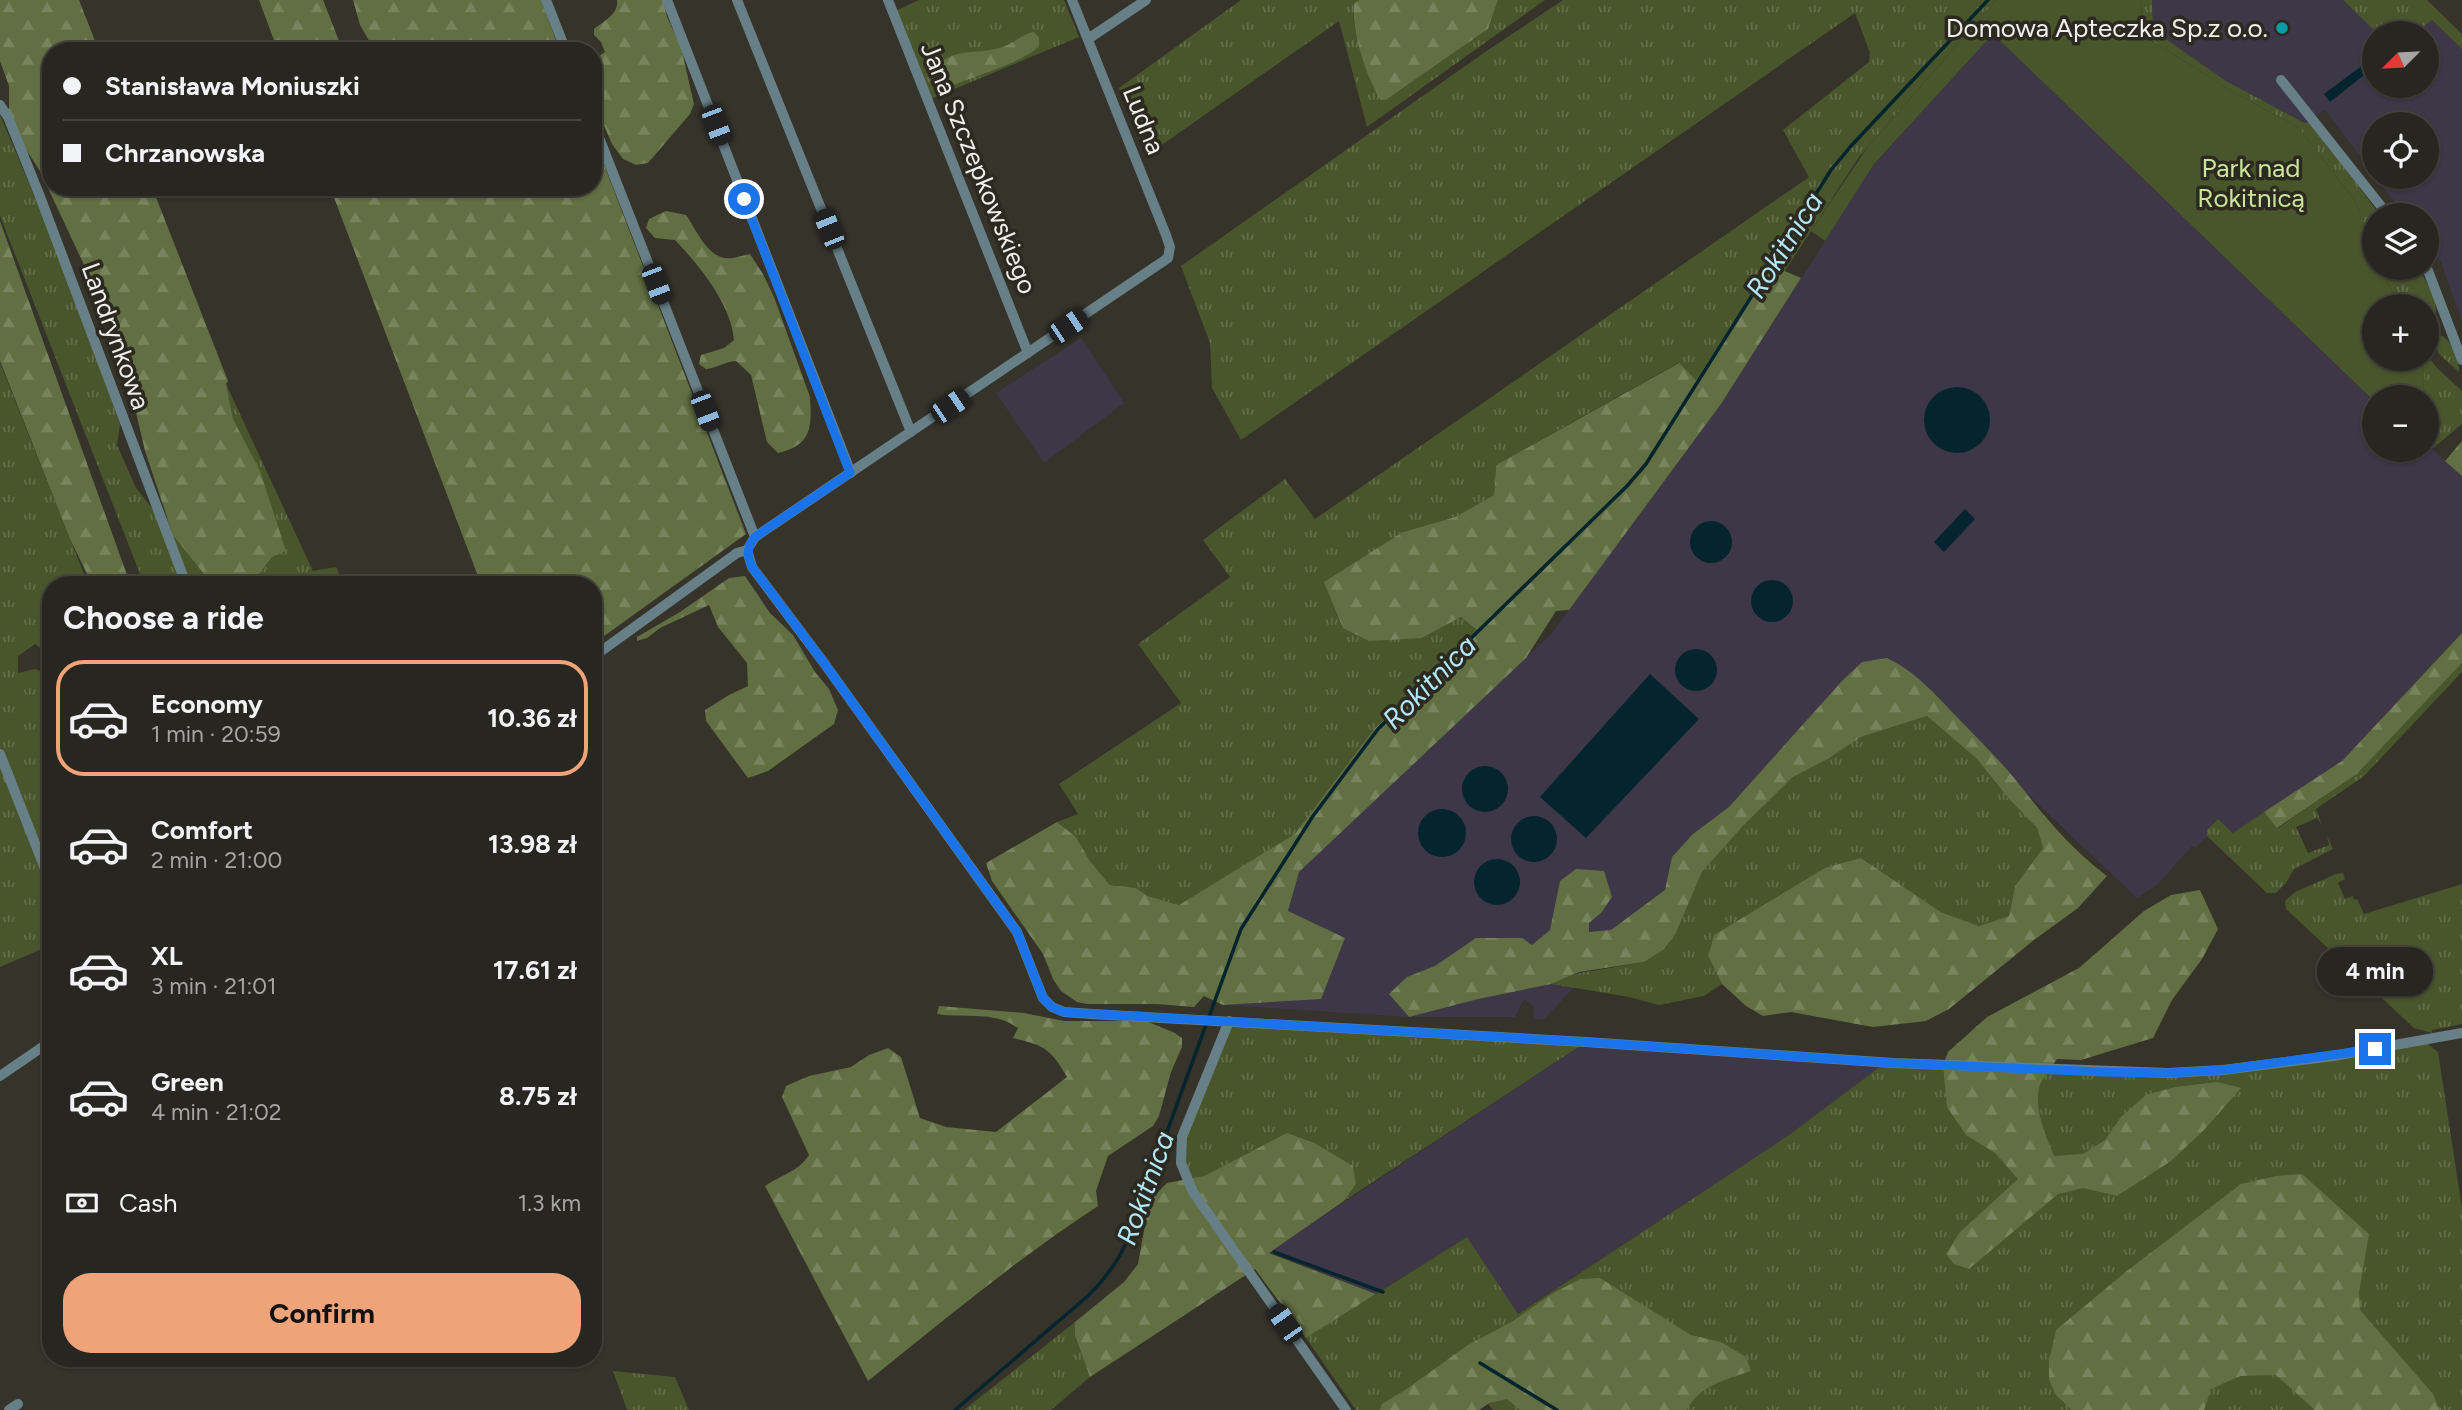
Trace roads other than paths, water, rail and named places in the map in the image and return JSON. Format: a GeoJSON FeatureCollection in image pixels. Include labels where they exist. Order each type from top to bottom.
{"type":"FeatureCollection","features":[{"type":"Feature","properties":{"kind":"street"},"geometry":{"type":"LineString","coordinates":[[546,0],[562,42]]}},
{"type":"Feature","properties":{"kind":"street"},"geometry":{"type":"LineString","coordinates":[[667,0],[850,473]]}},
{"type":"Feature","properties":{"kind":"street"},"geometry":{"type":"LineString","coordinates":[[737,0],[911,432]]}},
{"type":"Feature","properties":{"kind":"street","name":"Jana Szczepkowskiego"},"geometry":{"type":"LineString","coordinates":[[888,0],[1028,353]]}},
{"type":"Feature","properties":{"kind":"street","name":"Ludna"},"geometry":{"type":"LineString","coordinates":[[1028,353],[1168,258],[1170,247],[1072,0]]}},
{"type":"Feature","properties":{"kind":"street"},"geometry":{"type":"LineString","coordinates":[[1088,39],[1146,0]]}},
{"type":"Feature","properties":{"kind":"street"},"geometry":{"type":"LineString","coordinates":[[2281,80],[2378,203]]}},
{"type":"Feature","properties":{"kind":"street","name":"Landrynkowa"},"geometry":{"type":"LineString","coordinates":[[0,105],[8,117],[39,194],[183,576]]}},
{"type":"Feature","properties":{"kind":"street"},"geometry":{"type":"LineString","coordinates":[[602,145],[755,537]]}},
{"type":"Feature","properties":{"kind":"street"},"geometry":{"type":"LineString","coordinates":[[2432,280],[2462,360]]}},
{"type":"Feature","properties":{"kind":"street"},"geometry":{"type":"LineString","coordinates":[[602,651],[737,554],[747,550],[755,537],[1028,353]]}},
{"type":"Feature","properties":{"kind":"street"},"geometry":{"type":"LineString","coordinates":[[747,550],[752,567],[1017,932],[1043,998],[1052,1007],[1063,1012],[1893,1063],[2168,1073],[2223,1070],[2333,1056],[2462,1033]]}},
{"type":"Feature","properties":{"kind":"street"},"geometry":{"type":"LineString","coordinates":[[0,754],[42,861]]}},
{"type":"Feature","properties":{"kind":"street"},"geometry":{"type":"LineString","coordinates":[[1229,1021],[1182,1137],[1181,1164],[1194,1192],[1346,1410]]}},
{"type":"Feature","properties":{"kind":"street"},"geometry":{"type":"LineString","coordinates":[[0,1076],[42,1047]]}},
{"type":"Feature","properties":{"kind":"water"},"geometry":{"type":"Polygon","coordinates":[[[2362,66],[2362,77],[2330,102],[2324,94],[2362,66]]]}},
{"type":"Feature","properties":{"kind":"water"},"geometry":{"type":"Polygon","coordinates":[[[1950,387],[1964,387],[1976,392],[1985,401],[1990,420],[1988,433],[1981,444],[1964,453],[1950,453],[1938,448],[1929,439],[1924,427],[1924,413],[1929,401],[1938,392],[1950,387]]]}},
{"type":"Feature","properties":{"kind":"water"},"geometry":{"type":"Polygon","coordinates":[[[1965,509],[1975,519],[1944,552],[1934,542],[1965,509]]]}},
{"type":"Feature","properties":{"kind":"water"},"geometry":{"type":"Polygon","coordinates":[[[1711,521],[1726,527],[1732,542],[1726,557],[1711,563],[1696,557],[1690,542],[1696,527],[1711,521]]]}},
{"type":"Feature","properties":{"kind":"water"},"geometry":{"type":"Polygon","coordinates":[[[1772,580],[1787,586],[1793,601],[1787,616],[1772,622],[1757,616],[1751,601],[1757,586],[1772,580]]]}},
{"type":"Feature","properties":{"kind":"water"},"geometry":{"type":"Polygon","coordinates":[[[1696,649],[1711,655],[1717,670],[1711,685],[1696,691],[1681,685],[1675,670],[1681,655],[1696,649]]]}},
{"type":"Feature","properties":{"kind":"water"},"geometry":{"type":"Polygon","coordinates":[[[1650,674],[1699,719],[1586,838],[1540,797],[1650,674]]]}},
{"type":"Feature","properties":{"kind":"water"},"geometry":{"type":"Polygon","coordinates":[[[1485,766],[1502,772],[1508,789],[1502,806],[1485,812],[1468,806],[1462,789],[1468,772],[1485,766]]]}},
{"type":"Feature","properties":{"kind":"water"},"geometry":{"type":"Polygon","coordinates":[[[1442,809],[1459,816],[1466,833],[1459,850],[1442,857],[1425,850],[1418,833],[1425,816],[1442,809]]]}},
{"type":"Feature","properties":{"kind":"water"},"geometry":{"type":"Polygon","coordinates":[[[1534,816],[1550,823],[1557,839],[1550,855],[1534,862],[1518,855],[1511,839],[1518,823],[1534,816]]]}},
{"type":"Feature","properties":{"kind":"water"},"geometry":{"type":"Polygon","coordinates":[[[1497,859],[1513,866],[1520,882],[1513,898],[1497,905],[1481,898],[1474,882],[1481,866],[1497,859]]]}},
{"type":"Feature","properties":{"kind":"waterway","name":"Rokitnica"},"geometry":{"type":"LineString","coordinates":[[955,1410],[1089,1295],[1118,1259],[1130,1233],[1241,929],[1313,816],[1378,729],[1627,486],[1646,464],[1831,170],[1988,0]]}},
{"type":"Feature","properties":{"kind":"waterway"},"geometry":{"type":"LineString","coordinates":[[1274,1252],[1383,1292]]}},
{"type":"Feature","properties":{"kind":"waterway"},"geometry":{"type":"LineString","coordinates":[[1480,1363],[1557,1410]]}},
{"type":"Feature","properties":{"kind":"place","name":"Domowa Apteczka Sp.z o.o."},"geometry":{"type":"Point","coordinates":[2282,28]}},
{"type":"Feature","properties":{"kind":"park label","name":"Park nad Rokitnicą"},"geometry":{"type":"Point","coordinates":[2251,183]}}]}
